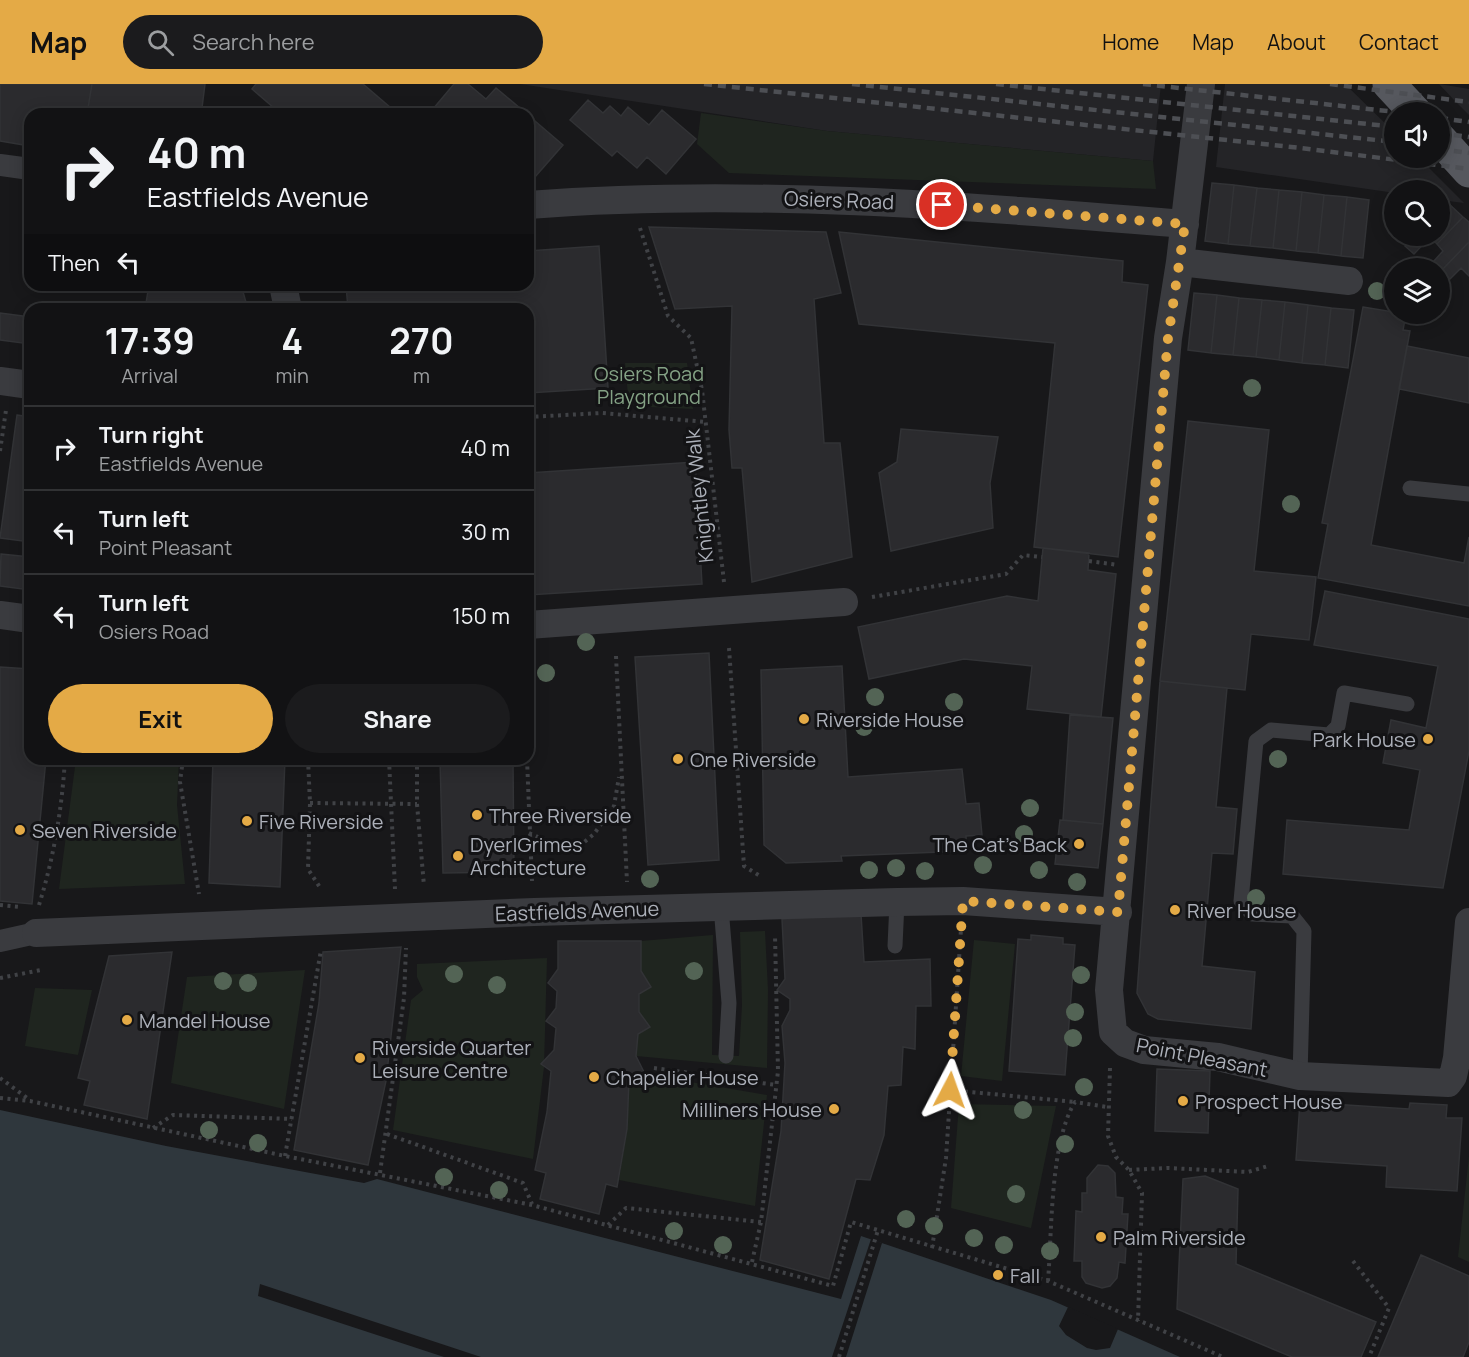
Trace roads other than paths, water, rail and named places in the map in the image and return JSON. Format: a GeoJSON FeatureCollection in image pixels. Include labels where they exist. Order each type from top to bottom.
{"type":"FeatureCollection","features":[{"type":"Feature","properties":{"kind":"main road"},"geometry":{"type":"LineString","coordinates":[[1389,84],[1406,102]]}},
{"type":"Feature","properties":{"kind":"main road"},"geometry":{"type":"LineString","coordinates":[[1450,151],[1469,171]]}},
{"type":"Feature","properties":{"kind":"street","name":"Point Pleasant"},"geometry":{"type":"LineString","coordinates":[[1201,84],[1185,224],[1168,338],[1118,912],[1109,990],[1113,1032],[1125,1043],[1144,1050],[1218,1057],[1300,1076],[1448,1083],[1457,1058],[1469,922]]}},
{"type":"Feature","properties":{"kind":"street"},"geometry":{"type":"LineString","coordinates":[[0,165],[24,168]]}},
{"type":"Feature","properties":{"kind":"street","name":"Osiers Road"},"geometry":{"type":"LineString","coordinates":[[534,205],[632,198],[722,196],[942,205],[1185,224]]}},
{"type":"Feature","properties":{"kind":"street"},"geometry":{"type":"LineString","coordinates":[[1180,262],[1349,281]]}},
{"type":"Feature","properties":{"kind":"street"},"geometry":{"type":"LineString","coordinates":[[3,394],[24,387]]}},
{"type":"Feature","properties":{"kind":"street"},"geometry":{"type":"LineString","coordinates":[[534,625],[844,602]]}},
{"type":"Feature","properties":{"kind":"street"},"geometry":{"type":"LineString","coordinates":[[0,615],[24,618]]}},
{"type":"Feature","properties":{"kind":"street","name":"Eastfields Avenue"},"geometry":{"type":"LineString","coordinates":[[37,921],[396,917],[963,901],[1118,912]]}},
{"type":"Feature","properties":{"kind":"street"},"geometry":{"type":"LineString","coordinates":[[0,941],[37,921]]}},
{"type":"Feature","properties":{"kind":"lane"},"geometry":{"type":"LineString","coordinates":[[1410,488],[1469,494]]}},
{"type":"Feature","properties":{"kind":"lane"},"geometry":{"type":"LineString","coordinates":[[1300,1076],[1304,931],[1292,916],[1252,914],[1241,901],[1256,741],[1271,730],[1329,735],[1338,726],[1344,693],[1407,704]]}},
{"type":"Feature","properties":{"kind":"lane"},"geometry":{"type":"LineString","coordinates":[[895,946],[897,902]]}},
{"type":"Feature","properties":{"kind":"lane"},"geometry":{"type":"LineString","coordinates":[[721,907],[729,1003],[726,1056]]}},
{"type":"Feature","properties":{"kind":"railway"},"geometry":{"type":"LineString","coordinates":[[704,84],[1301,148],[1469,169]]}},
{"type":"Feature","properties":{"kind":"railway"},"geometry":{"type":"LineString","coordinates":[[852,84],[1384,141]]}},
{"type":"Feature","properties":{"kind":"railway"},"geometry":{"type":"LineString","coordinates":[[996,84],[1384,126]]}},
{"type":"Feature","properties":{"kind":"railway"},"geometry":{"type":"LineString","coordinates":[[1143,84],[1384,111]]}},
{"type":"Feature","properties":{"kind":"railway"},"geometry":{"type":"LineString","coordinates":[[1330,84],[1469,102]]}},
{"type":"Feature","properties":{"kind":"railway"},"geometry":{"type":"LineString","coordinates":[[1450,119],[1469,122]]}},
{"type":"Feature","properties":{"kind":"railway"},"geometry":{"type":"LineString","coordinates":[[1450,134],[1469,137]]}},
{"type":"Feature","properties":{"kind":"railway"},"geometry":{"type":"LineString","coordinates":[[1450,150],[1469,153]]}},
{"type":"Feature","properties":{"kind":"place","name":"Riverside House"},"geometry":{"type":"Point","coordinates":[804,719]}},
{"type":"Feature","properties":{"kind":"place","name":"Park House"},"geometry":{"type":"Point","coordinates":[1428,739]}},
{"type":"Feature","properties":{"kind":"place","name":"One Riverside"},"geometry":{"type":"Point","coordinates":[678,759]}},
{"type":"Feature","properties":{"kind":"place","name":"Three Riverside"},"geometry":{"type":"Point","coordinates":[477,815]}},
{"type":"Feature","properties":{"kind":"place","name":"Five Riverside"},"geometry":{"type":"Point","coordinates":[247,821]}},
{"type":"Feature","properties":{"kind":"place","name":"Seven Riverside"},"geometry":{"type":"Point","coordinates":[20,830]}},
{"type":"Feature","properties":{"kind":"place","name":"The Cat's Back"},"geometry":{"type":"Point","coordinates":[1079,844]}},
{"type":"Feature","properties":{"kind":"place","name":"Dyer|Grimes Architecture"},"geometry":{"type":"Point","coordinates":[458,856]}},
{"type":"Feature","properties":{"kind":"place","name":"River House"},"geometry":{"type":"Point","coordinates":[1175,910]}},
{"type":"Feature","properties":{"kind":"place","name":"Mandel House"},"geometry":{"type":"Point","coordinates":[127,1020]}},
{"type":"Feature","properties":{"kind":"place","name":"Riverside Quarter Leisure Centre"},"geometry":{"type":"Point","coordinates":[360,1058]}},
{"type":"Feature","properties":{"kind":"place","name":"Chapelier House"},"geometry":{"type":"Point","coordinates":[594,1077]}},
{"type":"Feature","properties":{"kind":"place","name":"Prospect House"},"geometry":{"type":"Point","coordinates":[1183,1101]}},
{"type":"Feature","properties":{"kind":"place","name":"Milliners House"},"geometry":{"type":"Point","coordinates":[834,1109]}},
{"type":"Feature","properties":{"kind":"place","name":"Palm Riverside"},"geometry":{"type":"Point","coordinates":[1101,1237]}},
{"type":"Feature","properties":{"kind":"place","name":"Fall"},"geometry":{"type":"Point","coordinates":[998,1275]}},
{"type":"Feature","properties":{"kind":"park label","name":"Osiers Road Playground"},"geometry":{"type":"Point","coordinates":[649,384]}}]}
